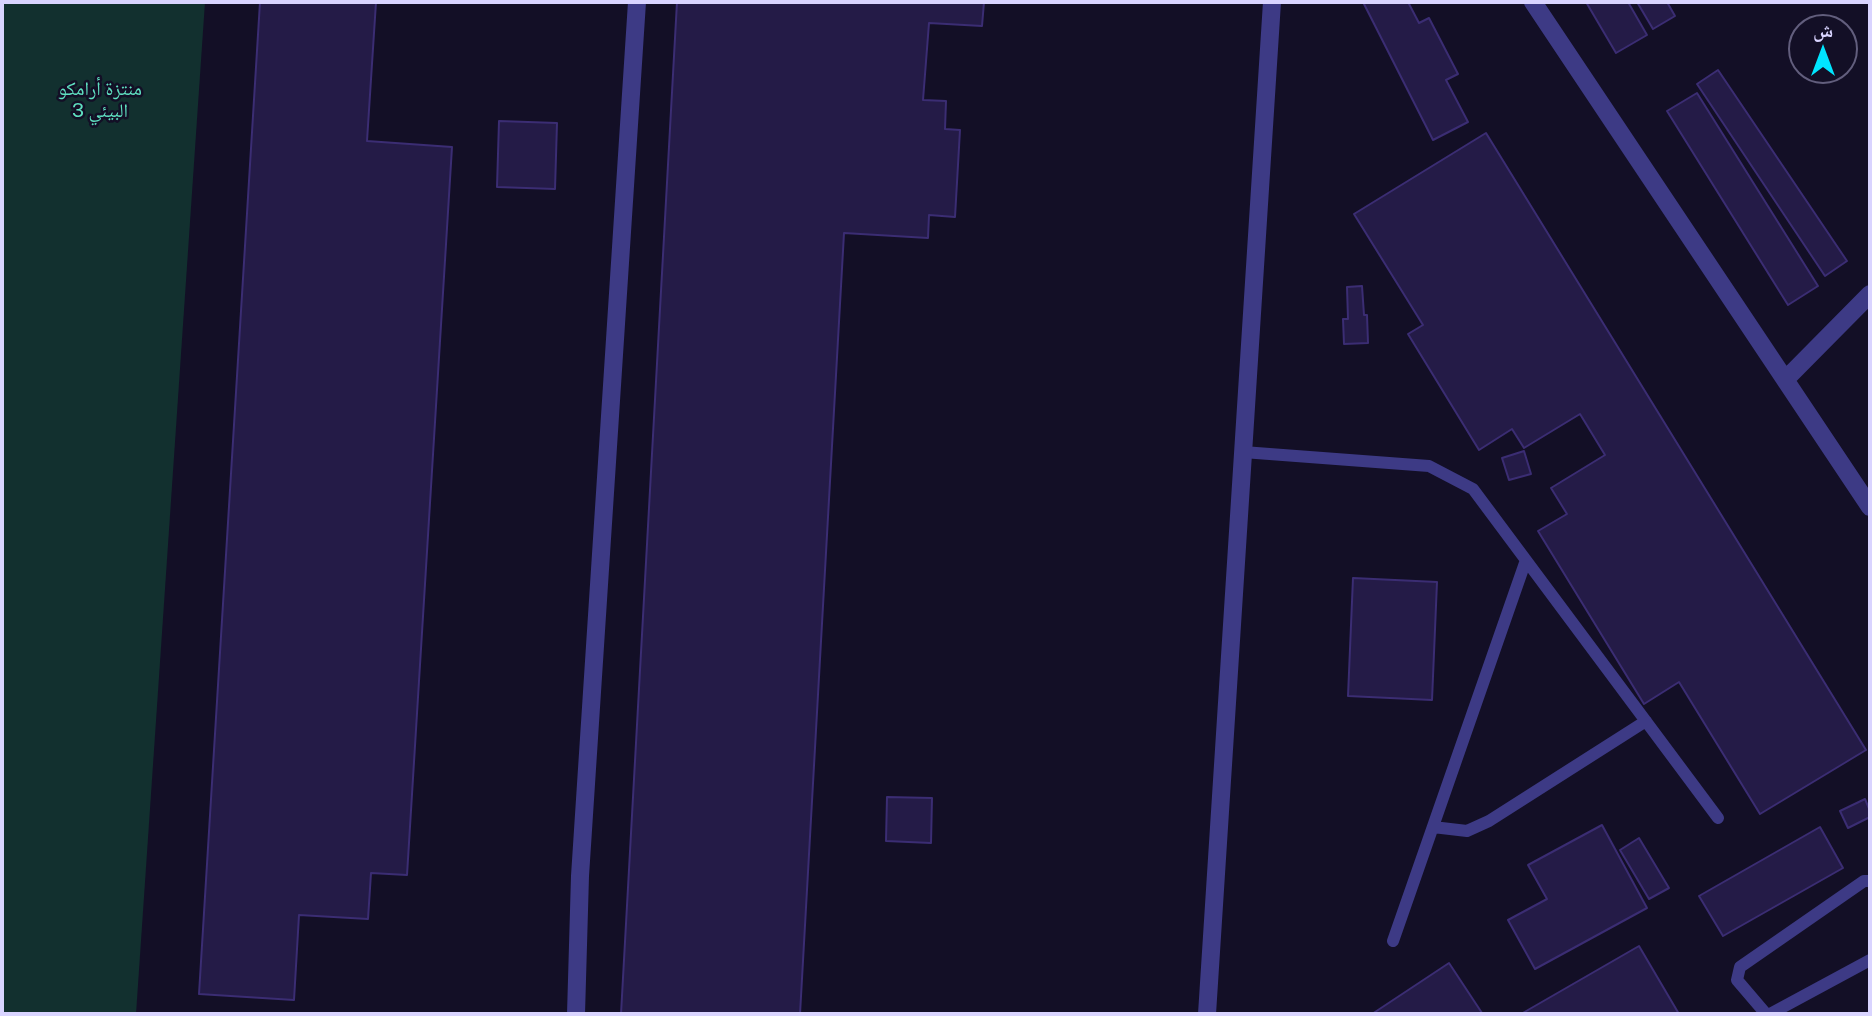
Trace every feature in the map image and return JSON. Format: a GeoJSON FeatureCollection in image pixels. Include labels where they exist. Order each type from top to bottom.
{"type":"FeatureCollection","features":[{"type":"Feature","properties":{"kind":"street"},"geometry":{"type":"LineString","coordinates":[[576,1014],[580,876],[637,2]]}},
{"type":"Feature","properties":{"kind":"street"},"geometry":{"type":"LineString","coordinates":[[1207,1014],[1272,2]]}},
{"type":"Feature","properties":{"kind":"street"},"geometry":{"type":"LineString","coordinates":[[1533,2],[1870,507]]}},
{"type":"Feature","properties":{"kind":"street"},"geometry":{"type":"LineString","coordinates":[[1785,380],[1870,294]]}},
{"type":"Feature","properties":{"kind":"lane"},"geometry":{"type":"LineString","coordinates":[[1243,452],[1429,466],[1473,489],[1717,817]]}},
{"type":"Feature","properties":{"kind":"lane"},"geometry":{"type":"LineString","coordinates":[[1393,941],[1526,560]]}},
{"type":"Feature","properties":{"kind":"lane"},"geometry":{"type":"LineString","coordinates":[[1433,827],[1467,831],[1489,821],[1646,721]]}},
{"type":"Feature","properties":{"kind":"lane"},"geometry":{"type":"LineString","coordinates":[[1870,881],[1864,881],[1740,967],[1737,980],[1768,1014],[1870,960]]}},
{"type":"Feature","properties":{"kind":"green space","name":"منتزة أرامكو البيئي 3"},"geometry":{"type":"Polygon","coordinates":[[[2,2],[205,2],[136,1014],[2,1014],[2,2]]]}},
{"type":"Feature","properties":{"kind":"building"},"geometry":{"type":"Polygon","coordinates":[[[260,2],[376,2],[367,141],[452,147],[407,875],[371,873],[368,919],[299,915],[294,1000],[199,994],[260,2]]]}},
{"type":"Feature","properties":{"kind":"building"},"geometry":{"type":"Polygon","coordinates":[[[677,2],[984,2],[982,26],[929,23],[923,100],[946,101],[945,129],[960,130],[955,217],[929,215],[928,238],[844,233],[800,1014],[621,1014],[677,2]]]}},
{"type":"Feature","properties":{"kind":"building"},"geometry":{"type":"Polygon","coordinates":[[[1363,2],[1408,2],[1419,23],[1429,18],[1458,74],[1446,80],[1468,122],[1433,140],[1363,2]]]}},
{"type":"Feature","properties":{"kind":"building"},"geometry":{"type":"Polygon","coordinates":[[[1586,2],[1628,2],[1647,35],[1616,53],[1586,2]]]}},
{"type":"Feature","properties":{"kind":"building"},"geometry":{"type":"Polygon","coordinates":[[[1637,2],[1667,2],[1675,16],[1653,29],[1637,2]]]}},
{"type":"Feature","properties":{"kind":"building"},"geometry":{"type":"Polygon","coordinates":[[[1718,70],[1847,261],[1825,276],[1697,84],[1718,70]]]}},
{"type":"Feature","properties":{"kind":"building"},"geometry":{"type":"Polygon","coordinates":[[[1697,93],[1818,286],[1788,305],[1667,111],[1697,93]]]}},
{"type":"Feature","properties":{"kind":"building"},"geometry":{"type":"Polygon","coordinates":[[[499,121],[557,123],[555,189],[497,187],[499,121]]]}},
{"type":"Feature","properties":{"kind":"building"},"geometry":{"type":"Polygon","coordinates":[[[1486,133],[1866,750],[1760,814],[1679,682],[1644,704],[1538,531],[1567,514],[1551,488],[1605,455],[1580,414],[1524,448],[1512,429],[1479,450],[1408,334],[1423,325],[1354,214],[1486,133]]]}},
{"type":"Feature","properties":{"kind":"building"},"geometry":{"type":"Polygon","coordinates":[[[1362,286],[1368,343],[1344,344],[1343,319],[1348,319],[1347,287],[1362,286]]]}},
{"type":"Feature","properties":{"kind":"building"},"geometry":{"type":"Polygon","coordinates":[[[1524,451],[1531,474],[1509,480],[1502,458],[1524,451]]]}},
{"type":"Feature","properties":{"kind":"building"},"geometry":{"type":"Polygon","coordinates":[[[1353,578],[1437,582],[1432,700],[1348,696],[1353,578]]]}},
{"type":"Feature","properties":{"kind":"building"},"geometry":{"type":"Polygon","coordinates":[[[887,797],[932,798],[931,843],[886,841],[887,797]]]}},
{"type":"Feature","properties":{"kind":"building"},"geometry":{"type":"Polygon","coordinates":[[[1865,799],[1870,817],[1848,828],[1840,811],[1865,799]]]}},
{"type":"Feature","properties":{"kind":"building"},"geometry":{"type":"Polygon","coordinates":[[[1602,825],[1647,908],[1535,969],[1508,920],[1547,899],[1528,865],[1602,825]]]}},
{"type":"Feature","properties":{"kind":"building"},"geometry":{"type":"Polygon","coordinates":[[[1820,827],[1843,868],[1723,936],[1699,896],[1820,827]]]}},
{"type":"Feature","properties":{"kind":"building"},"geometry":{"type":"Polygon","coordinates":[[[1639,838],[1669,888],[1649,899],[1620,850],[1639,838]]]}},
{"type":"Feature","properties":{"kind":"building"},"geometry":{"type":"Polygon","coordinates":[[[1639,946],[1679,1014],[1521,1014],[1639,946]]]}},
{"type":"Feature","properties":{"kind":"building"},"geometry":{"type":"Polygon","coordinates":[[[1449,963],[1482,1013],[1372,1014],[1449,963]]]}}]}
